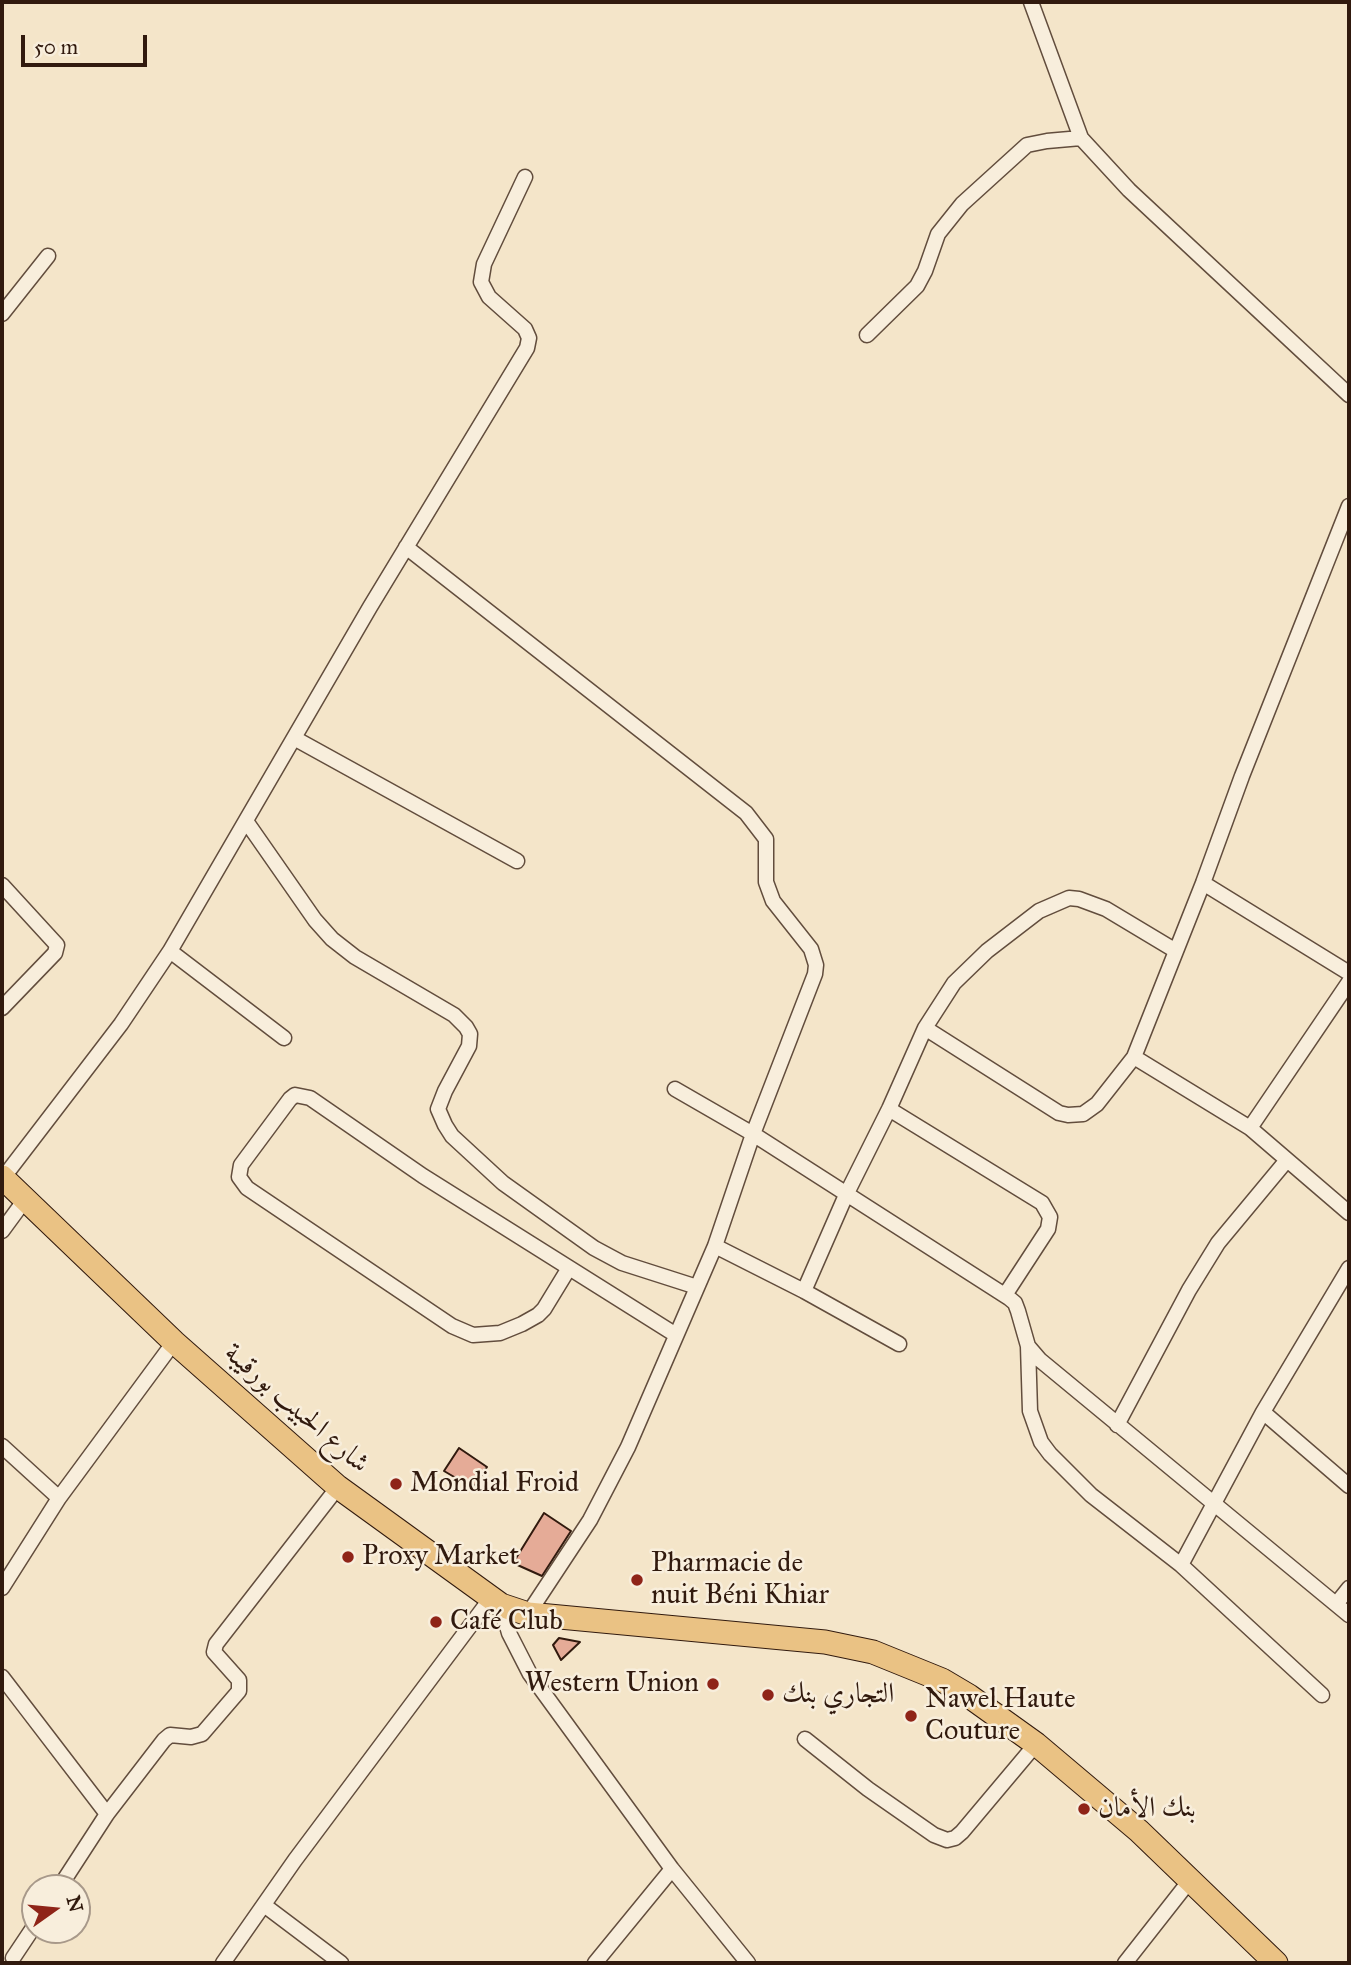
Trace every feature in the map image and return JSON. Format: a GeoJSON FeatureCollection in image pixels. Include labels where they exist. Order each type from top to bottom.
{"type":"FeatureCollection","features":[{"type":"Feature","properties":{"kind":"main road","name":"شارع الحبيب بورقيبة"},"geometry":{"type":"LineString","coordinates":[[2,1177],[174,1342],[338,1487],[496,1601],[528,1614],[825,1642],[873,1652],[942,1680],[1036,1744],[1139,1831],[1276,1963]]}},
{"type":"Feature","properties":{"kind":"street"},"geometry":{"type":"LineString","coordinates":[[1031,2],[1082,138],[1129,190],[1349,395]]}},
{"type":"Feature","properties":{"kind":"street"},"geometry":{"type":"LineString","coordinates":[[867,335],[917,286],[938,234],[962,204],[1027,145],[1082,138]]}},
{"type":"Feature","properties":{"kind":"street"},"geometry":{"type":"LineString","coordinates":[[2,1177],[121,1024],[170,951],[406,547],[527,348],[529,338],[525,329],[486,294],[481,282],[484,264],[525,177]]}},
{"type":"Feature","properties":{"kind":"street"},"geometry":{"type":"LineString","coordinates":[[2,314],[48,256]]}},
{"type":"Feature","properties":{"kind":"street"},"geometry":{"type":"LineString","coordinates":[[925,1028],[1059,1112],[1068,1115],[1083,1114],[1097,1104],[1134,1057],[1349,506]]}},
{"type":"Feature","properties":{"kind":"street"},"geometry":{"type":"LineString","coordinates":[[406,547],[746,813],[763,834],[767,845],[764,872],[769,891],[779,911],[811,948],[816,965],[815,974],[753,1134],[715,1246],[610,1484],[590,1520],[528,1614]]}},
{"type":"Feature","properties":{"kind":"street"},"geometry":{"type":"LineString","coordinates":[[294,738],[517,861]]}},
{"type":"Feature","properties":{"kind":"street"},"geometry":{"type":"LineString","coordinates":[[246,821],[315,920],[332,939],[355,957],[454,1016],[466,1027],[470,1034],[468,1046],[445,1091],[439,1110],[452,1136],[503,1183],[593,1248],[622,1263],[697,1287]]}},
{"type":"Feature","properties":{"kind":"street"},"geometry":{"type":"LineString","coordinates":[[1203,883],[1349,973]]}},
{"type":"Feature","properties":{"kind":"street"},"geometry":{"type":"LineString","coordinates":[[2,885],[57,945],[55,953],[2,1008]]}},
{"type":"Feature","properties":{"kind":"street"},"geometry":{"type":"LineString","coordinates":[[804,1291],[925,1028],[954,983],[987,951],[1039,911],[1069,898],[1106,909],[1176,951]]}},
{"type":"Feature","properties":{"kind":"street"},"geometry":{"type":"LineString","coordinates":[[170,951],[284,1038]]}},
{"type":"Feature","properties":{"kind":"street"},"geometry":{"type":"LineString","coordinates":[[1250,1128],[1349,982]]}},
{"type":"Feature","properties":{"kind":"street"},"geometry":{"type":"LineString","coordinates":[[1134,1057],[1250,1128],[1349,1213]]}},
{"type":"Feature","properties":{"kind":"street"},"geometry":{"type":"LineString","coordinates":[[675,1089],[753,1134],[1015,1303],[1028,1346],[1030,1411],[1041,1443],[1065,1471],[1091,1495],[1181,1565],[1322,1695]]}},
{"type":"Feature","properties":{"kind":"street"},"geometry":{"type":"LineString","coordinates":[[569,1268],[538,1315],[509,1330],[473,1335],[452,1326],[253,1193],[241,1182],[241,1166],[290,1099],[295,1095],[315,1101],[423,1176],[676,1335]]}},
{"type":"Feature","properties":{"kind":"street"},"geometry":{"type":"LineString","coordinates":[[889,1109],[1036,1199],[1048,1212],[1048,1230],[1005,1295]]}},
{"type":"Feature","properties":{"kind":"street"},"geometry":{"type":"LineString","coordinates":[[1117,1425],[1217,1243],[1287,1160]]}},
{"type":"Feature","properties":{"kind":"street"},"geometry":{"type":"LineString","coordinates":[[2,1231],[24,1200]]}},
{"type":"Feature","properties":{"kind":"street"},"geometry":{"type":"LineString","coordinates":[[715,1246],[804,1291],[899,1344]]}},
{"type":"Feature","properties":{"kind":"street"},"geometry":{"type":"LineString","coordinates":[[1181,1565],[1263,1412],[1349,1268]]}},
{"type":"Feature","properties":{"kind":"street"},"geometry":{"type":"LineString","coordinates":[[2,1588],[59,1498],[174,1342]]}},
{"type":"Feature","properties":{"kind":"street"},"geometry":{"type":"LineString","coordinates":[[1028,1346],[1040,1360],[1117,1425],[1349,1615]]}},
{"type":"Feature","properties":{"kind":"street"},"geometry":{"type":"LineString","coordinates":[[1263,1412],[1349,1486]]}},
{"type":"Feature","properties":{"kind":"street"},"geometry":{"type":"LineString","coordinates":[[2,1446],[59,1498]]}},
{"type":"Feature","properties":{"kind":"street"},"geometry":{"type":"LineString","coordinates":[[68,1874],[107,1814],[167,1737],[202,1734],[239,1690],[239,1680],[216,1655],[216,1644],[338,1487]]}},
{"type":"Feature","properties":{"kind":"street"},"geometry":{"type":"LineString","coordinates":[[1337,1603],[1349,1588]]}},
{"type":"Feature","properties":{"kind":"street"},"geometry":{"type":"LineString","coordinates":[[496,1601],[530,1674],[672,1869],[748,1963]]}},
{"type":"Feature","properties":{"kind":"street"},"geometry":{"type":"LineString","coordinates":[[223,1963],[264,1905],[496,1601]]}},
{"type":"Feature","properties":{"kind":"street"},"geometry":{"type":"LineString","coordinates":[[2,1677],[107,1814]]}},
{"type":"Feature","properties":{"kind":"street"},"geometry":{"type":"LineString","coordinates":[[805,1739],[879,1797],[934,1835],[947,1840],[962,1832],[1036,1744]]}},
{"type":"Feature","properties":{"kind":"street"},"geometry":{"type":"LineString","coordinates":[[595,1963],[672,1869]]}},
{"type":"Feature","properties":{"kind":"street"},"geometry":{"type":"LineString","coordinates":[[1125,1963],[1191,1879]]}},
{"type":"Feature","properties":{"kind":"street"},"geometry":{"type":"LineString","coordinates":[[264,1905],[341,1963]]}},
{"type":"Feature","properties":{"kind":"street"},"geometry":{"type":"LineString","coordinates":[[13,1958],[22,1944]]}},
{"type":"Feature","properties":{"kind":"building"},"geometry":{"type":"Polygon","coordinates":[[[459,1448],[487,1467],[473,1488],[444,1471],[459,1448]]]}},
{"type":"Feature","properties":{"kind":"building"},"geometry":{"type":"Polygon","coordinates":[[[544,1513],[571,1531],[542,1576],[513,1563],[544,1513]]]}},
{"type":"Feature","properties":{"kind":"building"},"geometry":{"type":"Polygon","coordinates":[[[559,1638],[580,1642],[561,1660],[553,1645],[559,1638]]]}},
{"type":"Feature","properties":{"kind":"place","name":"Mondial Froid"},"geometry":{"type":"Point","coordinates":[396,1484]}},
{"type":"Feature","properties":{"kind":"place","name":"Proxy Market"},"geometry":{"type":"Point","coordinates":[348,1557]}},
{"type":"Feature","properties":{"kind":"place","name":"Pharmacie de nuit Béni Khiar"},"geometry":{"type":"Point","coordinates":[637,1580]}},
{"type":"Feature","properties":{"kind":"place","name":"Café Club"},"geometry":{"type":"Point","coordinates":[436,1622]}},
{"type":"Feature","properties":{"kind":"place","name":"Western Union"},"geometry":{"type":"Point","coordinates":[713,1684]}},
{"type":"Feature","properties":{"kind":"place","name":"التجاري بنك"},"geometry":{"type":"Point","coordinates":[768,1695]}},
{"type":"Feature","properties":{"kind":"place","name":"Nawel Haute Couture"},"geometry":{"type":"Point","coordinates":[911,1716]}},
{"type":"Feature","properties":{"kind":"place","name":"بنك الأمان"},"geometry":{"type":"Point","coordinates":[1084,1809]}}]}
